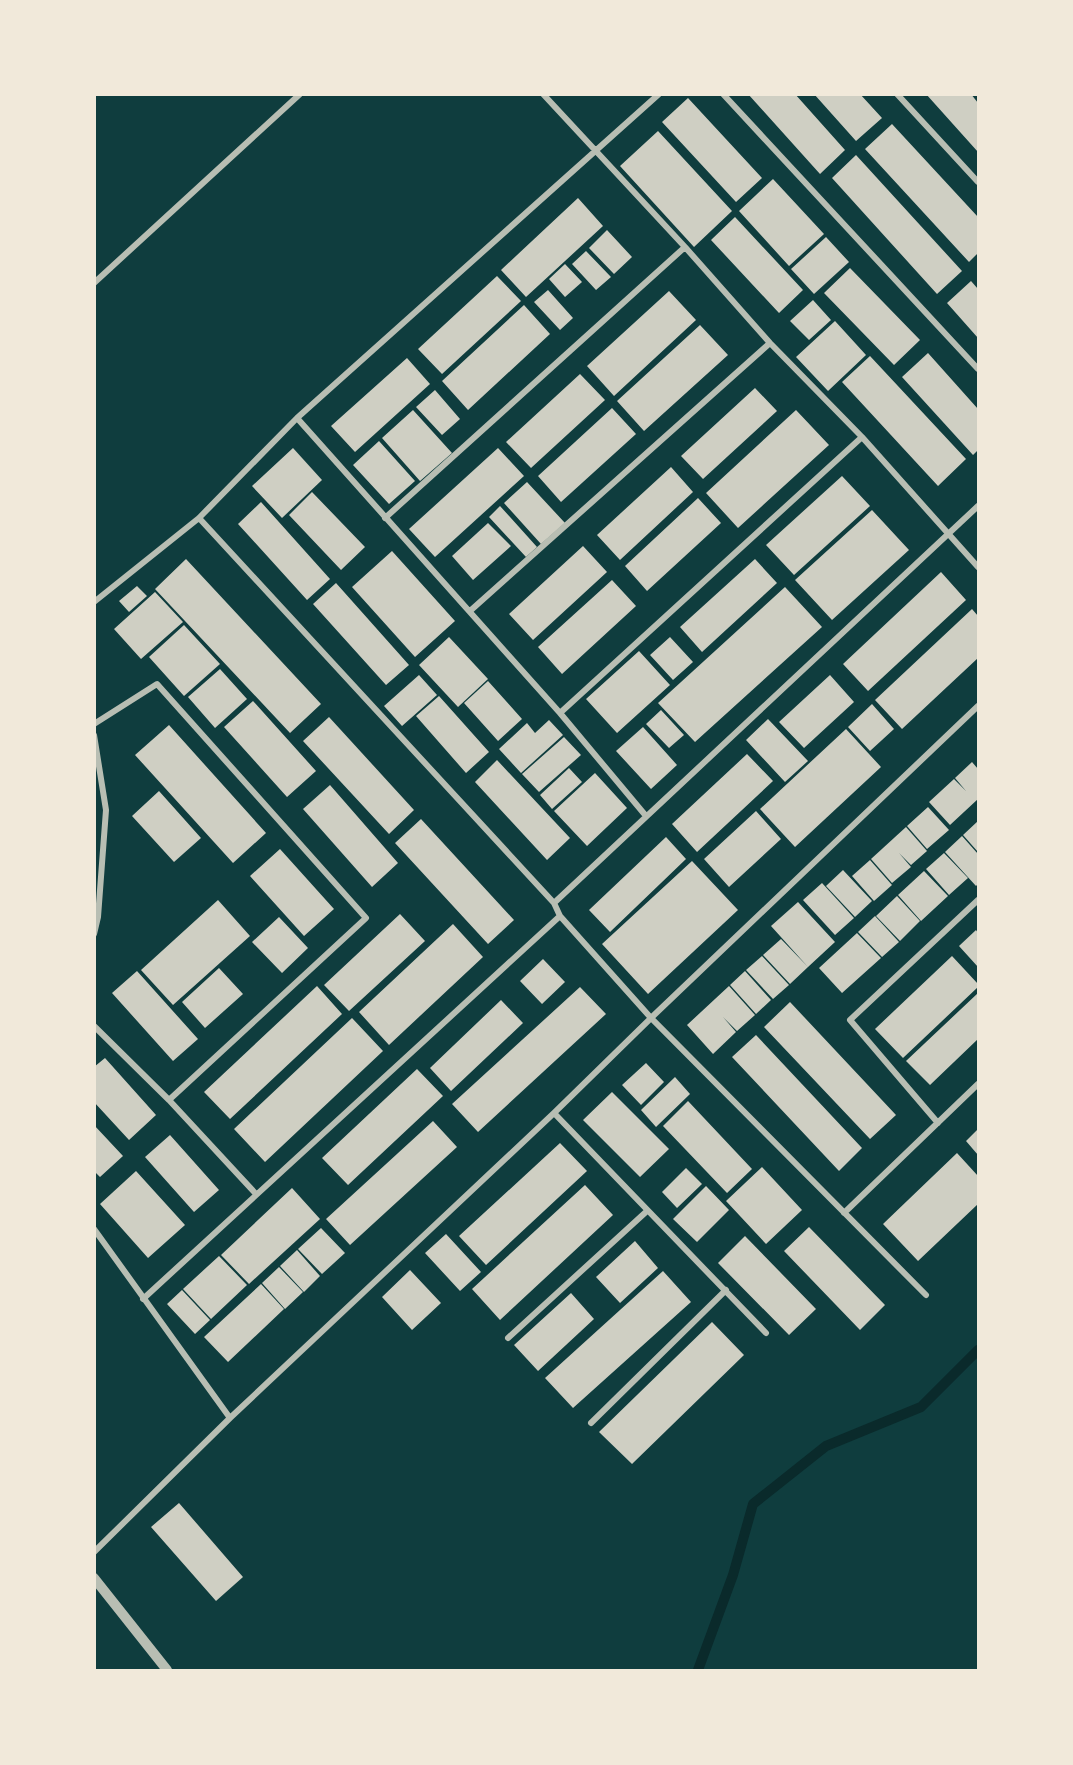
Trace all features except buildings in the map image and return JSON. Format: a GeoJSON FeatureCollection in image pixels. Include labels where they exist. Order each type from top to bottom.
{"type":"FeatureCollection","features":[{"type":"Feature","properties":{"kind":"street"},"geometry":{"type":"LineString","coordinates":[[94,283],[300,94]]}},
{"type":"Feature","properties":{"kind":"street"},"geometry":{"type":"LineString","coordinates":[[543,94],[685,246],[770,343],[862,438],[978,567]]}},
{"type":"Feature","properties":{"kind":"street"},"geometry":{"type":"LineString","coordinates":[[94,602],[199,518],[297,418],[659,94]]}},
{"type":"Feature","properties":{"kind":"street"},"geometry":{"type":"LineString","coordinates":[[723,94],[978,369]]}},
{"type":"Feature","properties":{"kind":"street"},"geometry":{"type":"LineString","coordinates":[[897,94],[978,182]]}},
{"type":"Feature","properties":{"kind":"street"},"geometry":{"type":"LineString","coordinates":[[385,518],[685,246]]}},
{"type":"Feature","properties":{"kind":"street"},"geometry":{"type":"LineString","coordinates":[[470,611],[770,343]]}},
{"type":"Feature","properties":{"kind":"street"},"geometry":{"type":"LineString","coordinates":[[297,418],[560,713],[646,816]]}},
{"type":"Feature","properties":{"kind":"street"},"geometry":{"type":"LineString","coordinates":[[560,713],[862,438]]}},
{"type":"Feature","properties":{"kind":"street"},"geometry":{"type":"LineString","coordinates":[[554,903],[978,506]]}},
{"type":"Feature","properties":{"kind":"street"},"geometry":{"type":"LineString","coordinates":[[199,518],[554,903],[560,916],[651,1018],[926,1295]]}},
{"type":"Feature","properties":{"kind":"street"},"geometry":{"type":"LineString","coordinates":[[94,724],[157,684],[366,918],[169,1100]]}},
{"type":"Feature","properties":{"kind":"street"},"geometry":{"type":"LineString","coordinates":[[94,1552],[230,1418],[554,1113],[978,706]]}},
{"type":"Feature","properties":{"kind":"street"},"geometry":{"type":"LineString","coordinates":[[94,735],[106,810],[98,917],[94,934]]}},
{"type":"Feature","properties":{"kind":"street"},"geometry":{"type":"LineString","coordinates":[[938,1123],[850,1020],[978,900]]}},
{"type":"Feature","properties":{"kind":"street"},"geometry":{"type":"LineString","coordinates":[[143,1299],[560,916]]}},
{"type":"Feature","properties":{"kind":"street"},"geometry":{"type":"LineString","coordinates":[[94,1026],[169,1100],[256,1194]]}},
{"type":"Feature","properties":{"kind":"street"},"geometry":{"type":"LineString","coordinates":[[844,1214],[978,1084]]}},
{"type":"Feature","properties":{"kind":"street"},"geometry":{"type":"LineString","coordinates":[[554,1113],[766,1333]]}},
{"type":"Feature","properties":{"kind":"street"},"geometry":{"type":"LineString","coordinates":[[507,1338],[647,1210]]}},
{"type":"Feature","properties":{"kind":"street"},"geometry":{"type":"LineString","coordinates":[[94,1229],[230,1418]]}},
{"type":"Feature","properties":{"kind":"street"},"geometry":{"type":"LineString","coordinates":[[591,1423],[726,1290]]}},
{"type":"Feature","properties":{"kind":"street"},"geometry":{"type":"LineString","coordinates":[[94,1578],[167,1671]]}},
{"type":"Feature","properties":{"kind":"waterway"},"geometry":{"type":"LineString","coordinates":[[698,1670],[733,1575],[753,1504],[826,1446],[921,1407],[978,1350]]}}]}
